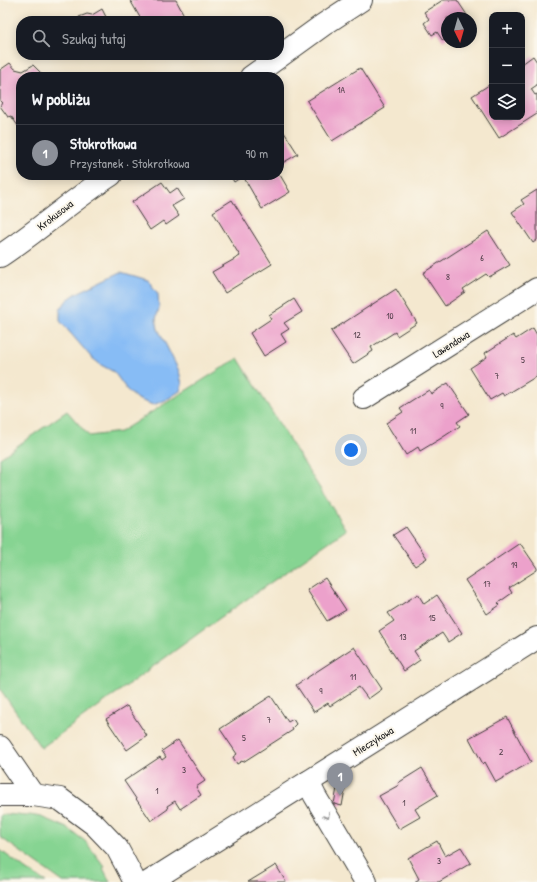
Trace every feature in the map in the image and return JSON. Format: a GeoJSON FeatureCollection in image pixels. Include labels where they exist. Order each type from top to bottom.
{"type":"FeatureCollection","features":[{"type":"Feature","properties":{"kind":"street"},"geometry":{"type":"LineString","coordinates":[[284,53],[361,0]]}},
{"type":"Feature","properties":{"kind":"street"},"geometry":{"type":"LineString","coordinates":[[257,72],[274,60]]}},
{"type":"Feature","properties":{"kind":"street","name":"Krokusowa"},"geometry":{"type":"LineString","coordinates":[[0,256],[86,191],[103,180]]}},
{"type":"Feature","properties":{"kind":"street","name":"Lawendowa"},"geometry":{"type":"LineString","coordinates":[[364,398],[537,289]]}},
{"type":"Feature","properties":{"kind":"street","name":"Mieczykowa"},"geometry":{"type":"LineString","coordinates":[[149,882],[537,638]]}},
{"type":"Feature","properties":{"kind":"street"},"geometry":{"type":"LineString","coordinates":[[0,747],[33,795]]}},
{"type":"Feature","properties":{"kind":"street"},"geometry":{"type":"LineString","coordinates":[[308,782],[366,882]]}},
{"type":"Feature","properties":{"kind":"street"},"geometry":{"type":"LineString","coordinates":[[0,795],[33,795],[60,799],[95,825],[117,848],[135,882]]}},
{"type":"Feature","properties":{"kind":"green space"},"geometry":{"type":"Polygon","coordinates":[[[238,358],[346,530],[217,620],[41,748],[0,689],[0,458],[67,411],[89,436],[120,432],[238,358]]]}},
{"type":"Feature","properties":{"kind":"green space"},"geometry":{"type":"Polygon","coordinates":[[[6,814],[41,817],[67,828],[85,841],[105,867],[103,868],[110,882],[63,882],[0,837],[0,815],[6,814]]]}},
{"type":"Feature","properties":{"kind":"green space"},"geometry":{"type":"Polygon","coordinates":[[[0,850],[28,871],[46,882],[0,882],[0,850]]]}},
{"type":"Feature","properties":{"kind":"water"},"geometry":{"type":"Polygon","coordinates":[[[121,272],[148,280],[158,294],[159,308],[156,319],[158,329],[179,371],[182,384],[180,391],[166,400],[153,405],[137,399],[127,390],[114,372],[101,365],[91,357],[60,321],[60,310],[67,300],[77,293],[121,272]]]}},
{"type":"Feature","properties":{"kind":"building"},"geometry":{"type":"Polygon","coordinates":[[[130,0],[176,0],[184,15],[182,16],[139,16],[130,0]]]}},
{"type":"Feature","properties":{"kind":"building"},"geometry":{"type":"Polygon","coordinates":[[[443,0],[457,0],[465,12],[441,12],[441,38],[437,32],[432,35],[424,23],[429,19],[424,12],[443,0]]]}},
{"type":"Feature","properties":{"kind":"building"},"geometry":{"type":"Polygon","coordinates":[[[102,9],[106,16],[82,16],[87,14],[92,15],[102,9]]]}},
{"type":"Feature","properties":{"kind":"building"},"geometry":{"type":"Polygon","coordinates":[[[533,56],[537,62],[537,85],[531,89],[535,95],[537,94],[537,114],[499,138],[472,96],[489,85],[489,120],[525,120],[525,62],[533,56]]]}},
{"type":"Feature","properties":{"kind":"building"},"geometry":{"type":"Polygon","coordinates":[[[10,63],[15,69],[23,71],[33,65],[40,72],[16,72],[16,123],[11,116],[8,117],[0,106],[2,103],[0,101],[0,70],[10,63]]]}},
{"type":"Feature","properties":{"kind":"building"},"geometry":{"type":"Polygon","coordinates":[[[360,68],[385,108],[332,141],[307,101],[360,68]]]}},
{"type":"Feature","properties":{"kind":"building"},"geometry":{"type":"Polygon","coordinates":[[[284,132],[298,154],[284,162],[284,132]]]}},
{"type":"Feature","properties":{"kind":"building"},"geometry":{"type":"Polygon","coordinates":[[[245,180],[283,180],[290,192],[262,209],[245,180]]]}},
{"type":"Feature","properties":{"kind":"building"},"geometry":{"type":"Polygon","coordinates":[[[162,182],[170,193],[177,188],[184,199],[172,206],[179,216],[166,225],[163,221],[150,230],[132,202],[162,182]]]}},
{"type":"Feature","properties":{"kind":"building"},"geometry":{"type":"Polygon","coordinates":[[[537,190],[537,240],[533,243],[512,212],[524,204],[521,200],[537,190]]]}},
{"type":"Feature","properties":{"kind":"building"},"geometry":{"type":"Polygon","coordinates":[[[232,200],[272,264],[225,293],[212,272],[240,256],[213,212],[232,200]]]}},
{"type":"Feature","properties":{"kind":"building"},"geometry":{"type":"Polygon","coordinates":[[[488,231],[510,265],[489,277],[486,274],[463,289],[465,292],[445,306],[423,273],[488,231]]]}},
{"type":"Feature","properties":{"kind":"building"},"geometry":{"type":"Polygon","coordinates":[[[396,289],[417,323],[397,336],[395,332],[371,347],[373,351],[353,364],[331,331],[396,289]]]}},
{"type":"Feature","properties":{"kind":"building"},"geometry":{"type":"Polygon","coordinates":[[[294,299],[302,312],[284,323],[289,329],[281,334],[286,342],[264,356],[250,333],[271,319],[269,315],[294,299]]]}},
{"type":"Feature","properties":{"kind":"building"},"geometry":{"type":"Polygon","coordinates":[[[533,328],[537,335],[537,376],[504,396],[502,393],[490,400],[470,368],[487,357],[485,353],[513,335],[516,339],[533,328]]]}},
{"type":"Feature","properties":{"kind":"building"},"geometry":{"type":"Polygon","coordinates":[[[448,383],[469,414],[457,422],[460,426],[420,451],[418,447],[406,455],[386,423],[403,412],[400,408],[429,390],[431,394],[448,383]]]}},
{"type":"Feature","properties":{"kind":"building"},"geometry":{"type":"Polygon","coordinates":[[[406,527],[427,558],[415,566],[393,535],[406,527]]]}},
{"type":"Feature","properties":{"kind":"building"},"geometry":{"type":"Polygon","coordinates":[[[520,543],[537,570],[509,588],[512,593],[498,603],[500,605],[487,614],[465,580],[520,543]]]}},
{"type":"Feature","properties":{"kind":"building"},"geometry":{"type":"Polygon","coordinates":[[[325,578],[346,610],[327,621],[307,590],[325,578]]]}},
{"type":"Feature","properties":{"kind":"building"},"geometry":{"type":"Polygon","coordinates":[[[418,594],[424,604],[437,595],[462,633],[448,642],[442,633],[414,651],[420,660],[404,671],[379,631],[394,621],[388,613],[418,594]]]}},
{"type":"Feature","properties":{"kind":"building"},"geometry":{"type":"Polygon","coordinates":[[[354,647],[382,689],[368,699],[359,687],[330,706],[328,703],[314,712],[296,685],[354,647]]]}},
{"type":"Feature","properties":{"kind":"building"},"geometry":{"type":"Polygon","coordinates":[[[271,696],[288,722],[293,719],[296,724],[292,728],[293,730],[243,762],[242,761],[237,764],[233,757],[237,754],[220,729],[271,696]]]}},
{"type":"Feature","properties":{"kind":"building"},"geometry":{"type":"Polygon","coordinates":[[[127,706],[147,736],[127,750],[106,719],[127,706]]]}},
{"type":"Feature","properties":{"kind":"building"},"geometry":{"type":"Polygon","coordinates":[[[507,717],[531,762],[496,782],[485,762],[483,764],[469,738],[507,717]]]}},
{"type":"Feature","properties":{"kind":"building"},"geometry":{"type":"Polygon","coordinates":[[[178,740],[205,781],[196,787],[201,795],[180,809],[175,801],[167,806],[168,809],[151,821],[124,781],[160,757],[162,760],[166,757],[162,751],[178,740]]]}},
{"type":"Feature","properties":{"kind":"building"},"geometry":{"type":"Polygon","coordinates":[[[422,768],[438,795],[415,809],[420,817],[399,829],[379,796],[399,785],[398,783],[422,768]]]}},
{"type":"Feature","properties":{"kind":"building"},"geometry":{"type":"Polygon","coordinates":[[[337,788],[345,789],[342,806],[334,804],[337,788]]]}},
{"type":"Feature","properties":{"kind":"building"},"geometry":{"type":"Polygon","coordinates":[[[437,841],[445,856],[461,847],[471,863],[439,882],[416,882],[419,879],[408,858],[437,841]]]}},
{"type":"Feature","properties":{"kind":"building"},"geometry":{"type":"Polygon","coordinates":[[[276,865],[286,882],[248,882],[276,865]]]}},
{"type":"Feature","properties":{"kind":"place","name":"Stokrotkowa"},"geometry":{"type":"Point","coordinates":[340,796]}}]}
